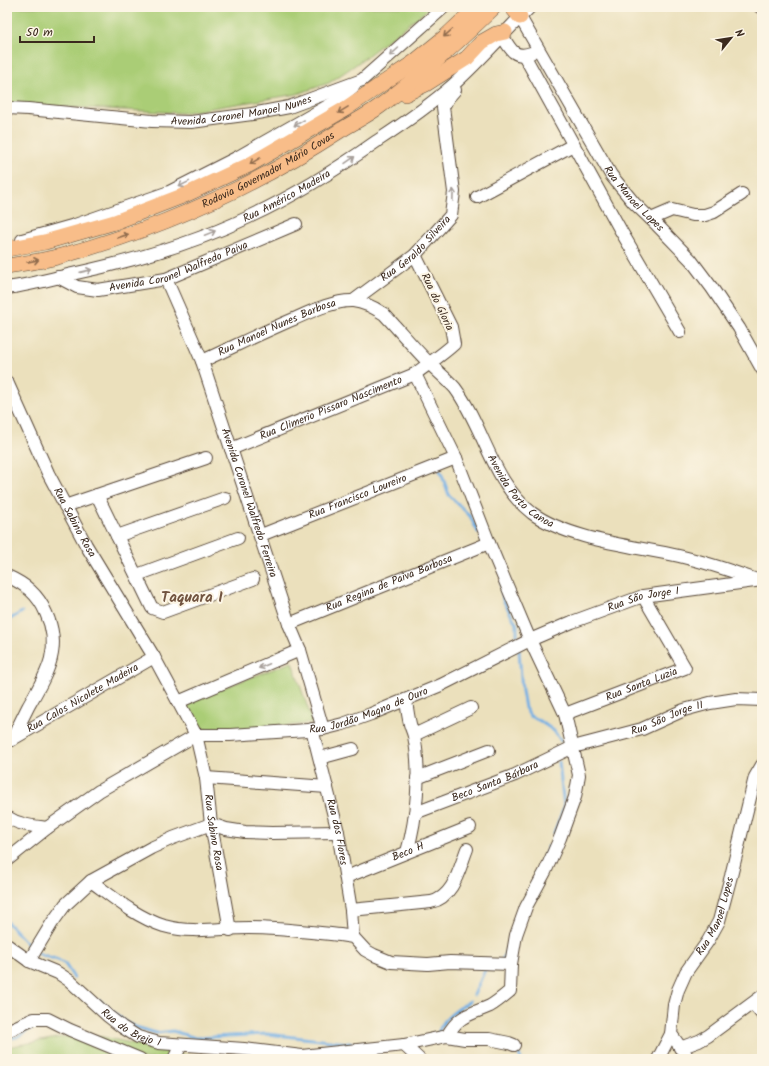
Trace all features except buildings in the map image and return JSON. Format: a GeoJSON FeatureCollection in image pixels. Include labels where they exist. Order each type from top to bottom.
{"type":"FeatureCollection","features":[{"type":"Feature","properties":{"kind":"main road","name":"Rodovia Governador Mário Covas"},"geometry":{"type":"LineString","coordinates":[[7,249],[45,242],[115,222],[185,195],[249,165],[345,109],[388,80],[445,36],[477,7]]}},
{"type":"Feature","properties":{"kind":"main road","name":"Rodovia Governador Mário Covas"},"geometry":{"type":"LineString","coordinates":[[7,266],[60,256],[173,219],[219,198],[292,161],[379,107],[436,62],[494,7]]}},
{"type":"Feature","properties":{"kind":"main road"},"geometry":{"type":"LineString","coordinates":[[379,107],[426,84],[467,58],[482,42],[496,34],[503,35]]}},
{"type":"Feature","properties":{"kind":"street","name":"Avenida Coronel Manoel Nunes"},"geometry":{"type":"LineString","coordinates":[[7,108],[152,121],[191,122],[289,107],[362,80],[444,7]]}},
{"type":"Feature","properties":{"kind":"street","name":"Rua Américo Madeira"},"geometry":{"type":"LineString","coordinates":[[9,290],[125,262],[193,240],[248,217],[305,188],[337,169],[415,116],[452,86],[472,68],[503,35],[521,10]]}},
{"type":"Feature","properties":{"kind":"street","name":"Rua Manoel Lopes"},"geometry":{"type":"LineString","coordinates":[[521,10],[540,49],[611,175],[634,203],[691,260],[739,328],[762,369]]}},
{"type":"Feature","properties":{"kind":"street"},"geometry":{"type":"LineString","coordinates":[[503,35],[518,55],[524,55],[540,49]]}},
{"type":"Feature","properties":{"kind":"street","name":"Rua Geraldo Silveira"},"geometry":{"type":"LineString","coordinates":[[353,301],[415,255],[451,215],[454,192],[443,107],[453,92],[493,54],[503,35]]}},
{"type":"Feature","properties":{"kind":"street"},"geometry":{"type":"LineString","coordinates":[[524,55],[621,231],[680,332]]}},
{"type":"Feature","properties":{"kind":"street"},"geometry":{"type":"LineString","coordinates":[[7,243],[75,225],[169,192],[238,157],[333,103],[362,80]]}},
{"type":"Feature","properties":{"kind":"street"},"geometry":{"type":"LineString","coordinates":[[477,197],[573,145]]}},
{"type":"Feature","properties":{"kind":"street"},"geometry":{"type":"LineString","coordinates":[[651,219],[672,210],[693,215],[705,215],[714,212],[742,194]]}},
{"type":"Feature","properties":{"kind":"street","name":"Avenida Coronel Walfredo Paiva"},"geometry":{"type":"LineString","coordinates":[[58,277],[77,287],[98,290],[166,279],[296,224]]}},
{"type":"Feature","properties":{"kind":"street","name":"Rua do Gloria"},"geometry":{"type":"LineString","coordinates":[[415,255],[451,327],[454,344],[445,353],[429,363]]}},
{"type":"Feature","properties":{"kind":"street","name":"Avenida Coronel Walfredo Ferreira"},"geometry":{"type":"LineString","coordinates":[[166,279],[202,361],[289,624],[300,650],[318,729]]}},
{"type":"Feature","properties":{"kind":"street","name":"Rua Manoel Nunes Barbosa"},"geometry":{"type":"LineString","coordinates":[[202,361],[314,310],[353,301]]}},
{"type":"Feature","properties":{"kind":"street","name":"Avenida Porto Canoa"},"geometry":{"type":"LineString","coordinates":[[353,301],[376,309],[384,314],[454,388],[472,416],[504,482],[532,513],[556,526],[593,538],[708,563],[760,580]]}},
{"type":"Feature","properties":{"kind":"street","name":"Rua Climerio Pissaro Nascimento"},"geometry":{"type":"LineString","coordinates":[[231,449],[416,374],[429,363]]}},
{"type":"Feature","properties":{"kind":"street"},"geometry":{"type":"LineString","coordinates":[[416,374],[456,458],[489,543],[530,640],[565,714],[580,774],[575,797],[560,838],[545,872],[526,907],[516,935],[511,964],[510,991],[491,1005],[458,1020],[447,1036],[465,1039],[489,1039],[509,1043],[514,1046]]}},
{"type":"Feature","properties":{"kind":"street","name":"Rua Sabino Rosa"},"geometry":{"type":"LineString","coordinates":[[7,382],[48,473],[65,506],[86,545],[154,657],[196,735],[206,778],[212,824],[230,930]]}},
{"type":"Feature","properties":{"kind":"street"},"geometry":{"type":"LineString","coordinates":[[65,506],[206,458]]}},
{"type":"Feature","properties":{"kind":"street","name":"Rua Francisco Loureiro"},"geometry":{"type":"LineString","coordinates":[[260,535],[456,458]]}},
{"type":"Feature","properties":{"kind":"street"},"geometry":{"type":"LineString","coordinates":[[97,495],[152,608],[163,612],[253,579]]}},
{"type":"Feature","properties":{"kind":"street"},"geometry":{"type":"LineString","coordinates":[[118,536],[225,498]]}},
{"type":"Feature","properties":{"kind":"street"},"geometry":{"type":"LineString","coordinates":[[137,576],[238,538]]}},
{"type":"Feature","properties":{"kind":"street","name":"Rua Regina de Paiva Barbosa"},"geometry":{"type":"LineString","coordinates":[[289,624],[489,543]]}},
{"type":"Feature","properties":{"kind":"street"},"geometry":{"type":"LineString","coordinates":[[7,576],[27,587],[37,596],[52,624],[53,642],[49,665],[44,679],[10,742]]}},
{"type":"Feature","properties":{"kind":"street","name":"Rua São Jorge I"},"geometry":{"type":"LineString","coordinates":[[530,640],[572,622],[643,596],[760,580]]}},
{"type":"Feature","properties":{"kind":"street","name":"Rua Santa Luzia"},"geometry":{"type":"LineString","coordinates":[[565,714],[685,668],[643,596]]}},
{"type":"Feature","properties":{"kind":"street","name":"Rua Jordão Magno de Ouro"},"geometry":{"type":"LineString","coordinates":[[196,735],[245,734],[318,729],[357,719],[441,685],[530,640]]}},
{"type":"Feature","properties":{"kind":"street"},"geometry":{"type":"LineString","coordinates":[[178,702],[300,650]]}},
{"type":"Feature","properties":{"kind":"street","name":"Rua Calos Nicolete Madeira"},"geometry":{"type":"LineString","coordinates":[[10,742],[154,657]]}},
{"type":"Feature","properties":{"kind":"street","name":"Rua São Jorge II"},"geometry":{"type":"LineString","coordinates":[[573,747],[642,729],[684,710],[710,703],[736,699],[762,700]]}},
{"type":"Feature","properties":{"kind":"street"},"geometry":{"type":"LineString","coordinates":[[406,700],[410,724],[414,735],[417,757],[415,813],[407,852]]}},
{"type":"Feature","properties":{"kind":"street"},"geometry":{"type":"LineString","coordinates":[[414,735],[471,708]]}},
{"type":"Feature","properties":{"kind":"street","name":"Rua dos Flores"},"geometry":{"type":"LineString","coordinates":[[318,729],[320,758],[338,832],[346,877],[353,937]]}},
{"type":"Feature","properties":{"kind":"street"},"geometry":{"type":"LineString","coordinates":[[7,860],[47,828],[99,791],[196,735]]}},
{"type":"Feature","properties":{"kind":"street","name":"Beco Santa Bárbara"},"geometry":{"type":"LineString","coordinates":[[415,813],[515,775],[573,747]]}},
{"type":"Feature","properties":{"kind":"street"},"geometry":{"type":"LineString","coordinates":[[320,758],[353,749]]}},
{"type":"Feature","properties":{"kind":"street"},"geometry":{"type":"LineString","coordinates":[[417,778],[489,750]]}},
{"type":"Feature","properties":{"kind":"street","name":"Rua Manoel Lopes"},"geometry":{"type":"LineString","coordinates":[[671,1034],[674,1005],[678,990],[686,972],[711,936],[719,921],[732,876],[755,776],[762,765]]}},
{"type":"Feature","properties":{"kind":"street"},"geometry":{"type":"LineString","coordinates":[[206,778],[327,787]]}},
{"type":"Feature","properties":{"kind":"street"},"geometry":{"type":"LineString","coordinates":[[7,817],[13,821],[27,825],[47,828]]}},
{"type":"Feature","properties":{"kind":"street"},"geometry":{"type":"LineString","coordinates":[[29,961],[52,922],[65,905],[91,881],[173,838],[212,824],[226,829],[252,832],[338,832]]}},
{"type":"Feature","properties":{"kind":"street","name":"Beco H"},"geometry":{"type":"LineString","coordinates":[[346,877],[470,826]]}},
{"type":"Feature","properties":{"kind":"street"},"geometry":{"type":"LineString","coordinates":[[351,910],[431,902],[441,899],[450,891],[466,849]]}},
{"type":"Feature","properties":{"kind":"street"},"geometry":{"type":"LineString","coordinates":[[91,881],[124,906],[144,918],[163,926],[207,931],[247,928],[353,937],[365,950],[391,962],[511,964]]}},
{"type":"Feature","properties":{"kind":"street","name":"Rua do Brejo I"},"geometry":{"type":"LineString","coordinates":[[7,945],[29,961],[58,973],[70,981],[108,1016],[138,1037],[159,1043],[244,1049],[305,1058],[404,1045],[447,1036]]}},
{"type":"Feature","properties":{"kind":"street"},"geometry":{"type":"LineString","coordinates":[[680,1048],[708,1036],[757,1000],[762,1014]]}},
{"type":"Feature","properties":{"kind":"street"},"geometry":{"type":"LineString","coordinates":[[7,1031],[34,1019],[48,1019],[70,1030],[140,1059]]}},
{"type":"Feature","properties":{"kind":"street"},"geometry":{"type":"LineString","coordinates":[[658,1059],[671,1034],[688,1059]]}},
{"type":"Feature","properties":{"kind":"street"},"geometry":{"type":"LineString","coordinates":[[174,1059],[181,1045]]}},
{"type":"Feature","properties":{"kind":"street"},"geometry":{"type":"LineString","coordinates":[[404,1045],[419,1059]]}},
{"type":"Feature","properties":{"kind":"green space"},"geometry":{"type":"Polygon","coordinates":[[[7,7],[431,7],[358,63],[329,83],[297,94],[182,113],[7,104],[7,7]]]}},
{"type":"Feature","properties":{"kind":"green space"},"geometry":{"type":"Polygon","coordinates":[[[292,662],[313,723],[273,728],[223,731],[211,730],[197,725],[188,712],[187,709],[191,700],[292,662]]]}},
{"type":"Feature","properties":{"kind":"green space"},"geometry":{"type":"Polygon","coordinates":[[[85,1033],[204,1059],[7,1059],[7,1047],[85,1033]]]}},
{"type":"Feature","properties":{"kind":"waterway"},"geometry":{"type":"LineString","coordinates":[[440,470],[449,495],[470,516],[478,532]]}},
{"type":"Feature","properties":{"kind":"waterway"},"geometry":{"type":"LineString","coordinates":[[501,584],[503,600],[517,625],[517,635]]}},
{"type":"Feature","properties":{"kind":"waterway"},"geometry":{"type":"LineString","coordinates":[[7,621],[22,612]]}},
{"type":"Feature","properties":{"kind":"waterway"},"geometry":{"type":"LineString","coordinates":[[519,650],[522,691],[525,708],[530,716],[554,731],[561,741]]}},
{"type":"Feature","properties":{"kind":"waterway"},"geometry":{"type":"LineString","coordinates":[[554,833],[564,807],[559,762]]}},
{"type":"Feature","properties":{"kind":"waterway"},"geometry":{"type":"LineString","coordinates":[[536,877],[548,847]]}},
{"type":"Feature","properties":{"kind":"waterway"},"geometry":{"type":"LineString","coordinates":[[7,922],[33,950]]}},
{"type":"Feature","properties":{"kind":"waterway"},"geometry":{"type":"LineString","coordinates":[[502,960],[510,941]]}},
{"type":"Feature","properties":{"kind":"waterway"},"geometry":{"type":"LineString","coordinates":[[37,953],[65,964],[74,978]]}},
{"type":"Feature","properties":{"kind":"waterway"},"geometry":{"type":"LineString","coordinates":[[474,995],[485,970],[489,967]]}},
{"type":"Feature","properties":{"kind":"waterway"},"geometry":{"type":"LineString","coordinates":[[99,1000],[126,1023],[156,1033],[173,1031],[196,1038],[267,1034],[357,1044]]}},
{"type":"Feature","properties":{"kind":"waterway"},"geometry":{"type":"LineString","coordinates":[[438,1034],[446,1019],[470,1001]]}},
{"type":"Feature","properties":{"kind":"waterway"},"geometry":{"type":"LineString","coordinates":[[7,1039],[17,1037],[39,1024]]}},
{"type":"Feature","properties":{"kind":"waterway"},"geometry":{"type":"LineString","coordinates":[[514,1047],[521,1059]]}},
{"type":"Feature","properties":{"kind":"waterway"},"geometry":{"type":"LineString","coordinates":[[105,1051],[121,1059]]}},
{"type":"Feature","properties":{"kind":"district","name":"Taquara I"},"geometry":{"type":"Point","coordinates":[192,598]}}]}
